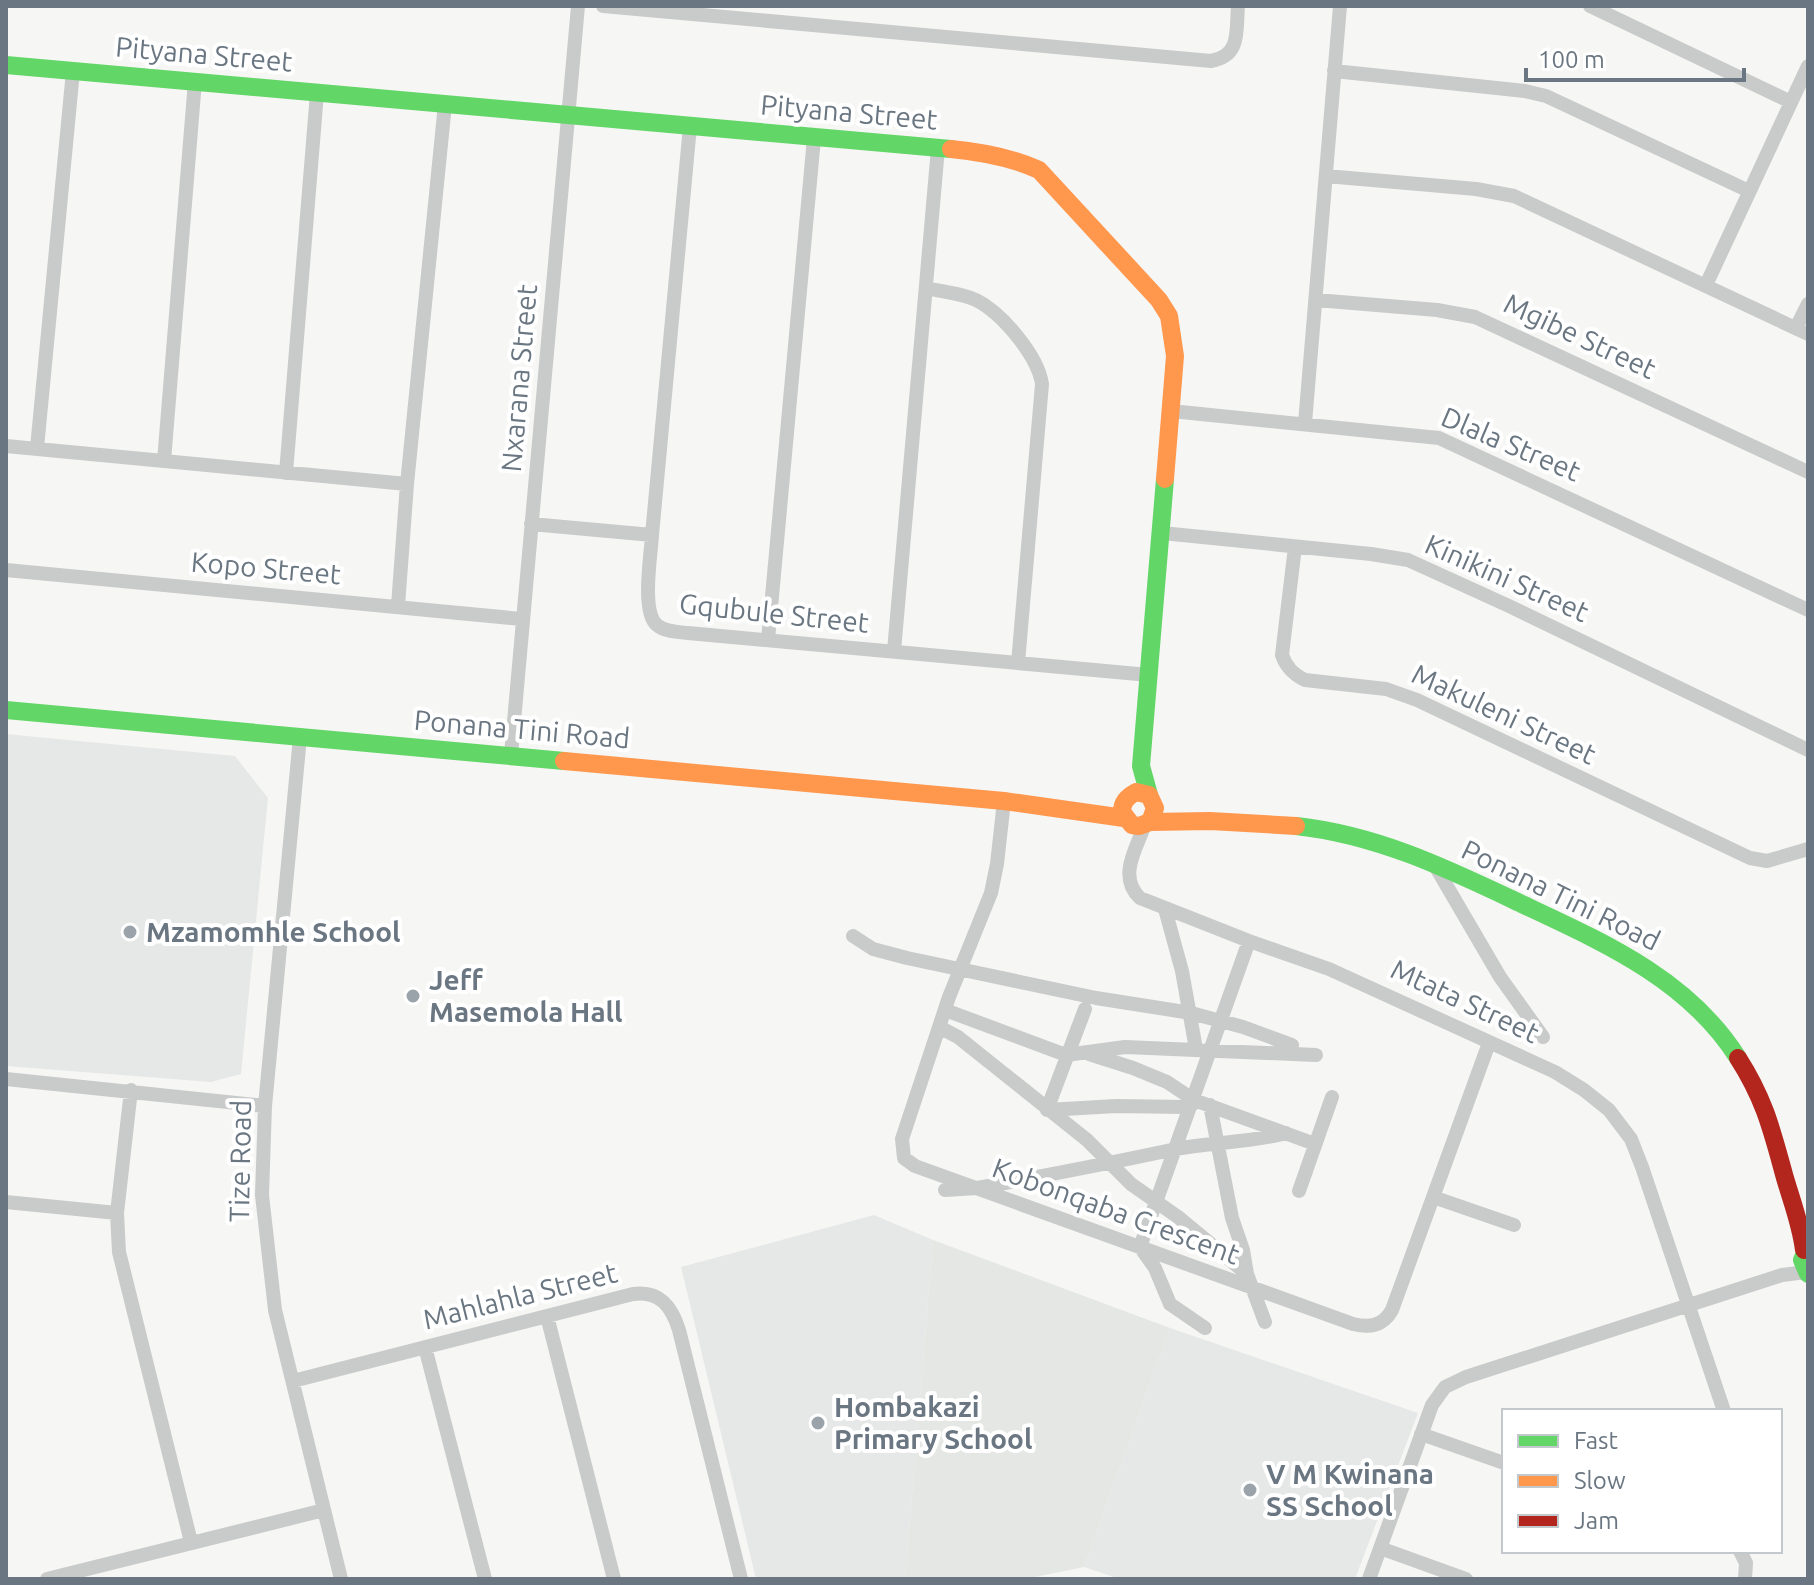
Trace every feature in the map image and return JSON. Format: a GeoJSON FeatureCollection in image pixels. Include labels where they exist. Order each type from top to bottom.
{"type":"FeatureCollection","features":[{"type":"Feature","properties":{"kind":"street","name":"Nxarana Street"},"geometry":{"type":"LineString","coordinates":[[511,755],[578,6]]}},
{"type":"Feature","properties":{"kind":"street"},"geometry":{"type":"LineString","coordinates":[[603,6],[674,9],[1211,61],[1222,60],[1233,48],[1238,6]]}},
{"type":"Feature","properties":{"kind":"street"},"geometry":{"type":"LineString","coordinates":[[1305,423],[1340,6]]}},
{"type":"Feature","properties":{"kind":"street"},"geometry":{"type":"LineString","coordinates":[[1590,6],[1791,102]]}},
{"type":"Feature","properties":{"kind":"street","name":"Pityana Street"},"geometry":{"type":"LineString","coordinates":[[6,65],[938,148],[1001,155],[1039,170],[1148,286],[1169,316],[1173,333],[1175,356],[1162,533],[1141,766],[1128,796]]}},
{"type":"Feature","properties":{"kind":"street"},"geometry":{"type":"LineString","coordinates":[[1706,285],[1808,66]]}},
{"type":"Feature","properties":{"kind":"street"},"geometry":{"type":"LineString","coordinates":[[37,448],[73,71]]}},
{"type":"Feature","properties":{"kind":"street"},"geometry":{"type":"LineString","coordinates":[[1334,71],[1525,91],[1546,96],[1749,191]]}},
{"type":"Feature","properties":{"kind":"street"},"geometry":{"type":"LineString","coordinates":[[164,461],[195,81]]}},
{"type":"Feature","properties":{"kind":"street"},"geometry":{"type":"LineString","coordinates":[[286,473],[317,93]]}},
{"type":"Feature","properties":{"kind":"street"},"geometry":{"type":"LineString","coordinates":[[398,606],[407,484],[445,104]]}},
{"type":"Feature","properties":{"kind":"street","name":"Gqubule Street"},"geometry":{"type":"LineString","coordinates":[[690,126],[652,535],[649,610],[659,626],[688,633],[1149,675]]}},
{"type":"Feature","properties":{"kind":"street"},"geometry":{"type":"LineString","coordinates":[[768,640],[814,138]]}},
{"type":"Feature","properties":{"kind":"street"},"geometry":{"type":"LineString","coordinates":[[894,651],[938,148]]}},
{"type":"Feature","properties":{"kind":"street"},"geometry":{"type":"LineString","coordinates":[[1326,176],[1488,190],[1514,196],[1802,331],[1808,304]]}},
{"type":"Feature","properties":{"kind":"street"},"geometry":{"type":"LineString","coordinates":[[926,288],[967,297],[986,307],[1026,349],[1040,370],[1042,384],[1018,663]]}},
{"type":"Feature","properties":{"kind":"street","name":"Mgibe Street"},"geometry":{"type":"LineString","coordinates":[[1316,300],[1437,310],[1475,317],[1808,472]]}},
{"type":"Feature","properties":{"kind":"street","name":"Dlala Street"},"geometry":{"type":"LineString","coordinates":[[1171,411],[1428,435],[1451,442],[1808,610]]}},
{"type":"Feature","properties":{"kind":"street"},"geometry":{"type":"LineString","coordinates":[[6,446],[407,484]]}},
{"type":"Feature","properties":{"kind":"street"},"geometry":{"type":"LineString","coordinates":[[531,524],[652,535]]}},
{"type":"Feature","properties":{"kind":"street","name":"Kinikini Street"},"geometry":{"type":"LineString","coordinates":[[1162,533],[1389,556],[1428,568],[1808,750]]}},
{"type":"Feature","properties":{"kind":"street","name":"Makuleni Street"},"geometry":{"type":"LineString","coordinates":[[1295,547],[1282,655],[1296,676],[1305,680],[1386,689],[1407,695],[1750,858],[1778,859],[1808,849]]}},
{"type":"Feature","properties":{"kind":"street","name":"Kopo Street"},"geometry":{"type":"LineString","coordinates":[[6,570],[522,619]]}},
{"type":"Feature","properties":{"kind":"street","name":"Ponana Tini Road"},"geometry":{"type":"LineString","coordinates":[[6,710],[1004,801],[1125,820]]}},
{"type":"Feature","properties":{"kind":"street","name":"Tize Road"},"geometry":{"type":"LineString","coordinates":[[300,737],[265,1106],[262,1195],[275,1310],[341,1579]]}},
{"type":"Feature","properties":{"kind":"street","name":"Pityana Street"},"geometry":{"type":"LineString","coordinates":[[1141,766],[1150,798]]}},
{"type":"Feature","properties":{"kind":"street"},"geometry":{"type":"LineString","coordinates":[[1136,792],[1150,798],[1155,811],[1148,823],[1132,825],[1125,820],[1121,807],[1128,796],[1136,792]]}},
{"type":"Feature","properties":{"kind":"street","name":"Ponana Tini Road"},"geometry":{"type":"LineString","coordinates":[[1033,804],[1128,796]]}},
{"type":"Feature","properties":{"kind":"street","name":"Ponana Tini Road"},"geometry":{"type":"LineString","coordinates":[[1150,798],[1231,822]]}},
{"type":"Feature","properties":{"kind":"street","name":"Kobonqaba Crescent"},"geometry":{"type":"LineString","coordinates":[[1004,801],[995,876],[981,923],[945,1010],[904,1133],[902,1153],[915,1166],[1140,1247],[1249,1281],[1353,1324],[1380,1324],[1392,1310],[1489,1043]]}},
{"type":"Feature","properties":{"kind":"street","name":"Mtata Street"},"geometry":{"type":"LineString","coordinates":[[1125,820],[1133,849]]}},
{"type":"Feature","properties":{"kind":"street","name":"Ponana Tini Road"},"geometry":{"type":"LineString","coordinates":[[1148,823],[1231,822],[1306,828],[1362,838],[1434,864],[1595,938],[1643,964],[1669,982],[1719,1033],[1754,1083],[1779,1147],[1808,1208]]}},
{"type":"Feature","properties":{"kind":"street","name":"Mtata Street"},"geometry":{"type":"LineString","coordinates":[[1148,823],[1133,849],[1129,874],[1131,888],[1140,898],[1372,987],[1555,1072],[1609,1110],[1622,1124],[1642,1167],[1723,1409]]}},
{"type":"Feature","properties":{"kind":"street"},"geometry":{"type":"LineString","coordinates":[[1434,864],[1500,977],[1543,1037]]}},
{"type":"Feature","properties":{"kind":"street"},"geometry":{"type":"LineString","coordinates":[[1165,909],[1191,1013],[1196,1049]]}},
{"type":"Feature","properties":{"kind":"street"},"geometry":{"type":"LineString","coordinates":[[853,936],[873,949],[1096,998],[1191,1013],[1292,1045]]}},
{"type":"Feature","properties":{"kind":"street"},"geometry":{"type":"LineString","coordinates":[[1205,1328],[1170,1304],[1155,1268],[1140,1247],[1249,941]]}},
{"type":"Feature","properties":{"kind":"street"},"geometry":{"type":"LineString","coordinates":[[1046,1106],[1073,1054],[1085,1009]]}},
{"type":"Feature","properties":{"kind":"street"},"geometry":{"type":"LineString","coordinates":[[945,1010],[1073,1054],[1109,1059],[1167,1082],[1194,1102],[1210,1105],[1315,1144]]}},
{"type":"Feature","properties":{"kind":"street"},"geometry":{"type":"LineString","coordinates":[[939,1027],[958,1037],[1046,1106],[1087,1140],[1131,1184],[1249,1281]]}},
{"type":"Feature","properties":{"kind":"street"},"geometry":{"type":"LineString","coordinates":[[1073,1054],[1125,1047],[1316,1055]]}},
{"type":"Feature","properties":{"kind":"street"},"geometry":{"type":"LineString","coordinates":[[6,1079],[265,1106]]}},
{"type":"Feature","properties":{"kind":"street"},"geometry":{"type":"LineString","coordinates":[[131,1090],[117,1213],[119,1252],[191,1542]]}},
{"type":"Feature","properties":{"kind":"street"},"geometry":{"type":"LineString","coordinates":[[1299,1191],[1332,1097]]}},
{"type":"Feature","properties":{"kind":"street"},"geometry":{"type":"LineString","coordinates":[[1046,1106],[1185,1107],[1194,1102]]}},
{"type":"Feature","properties":{"kind":"street"},"geometry":{"type":"LineString","coordinates":[[1210,1105],[1232,1218],[1249,1281],[1265,1322]]}},
{"type":"Feature","properties":{"kind":"street"},"geometry":{"type":"LineString","coordinates":[[945,1190],[977,1188],[1176,1149],[1263,1139],[1286,1133]]}},
{"type":"Feature","properties":{"kind":"street","name":"Ponana Tini Road"},"geometry":{"type":"LineString","coordinates":[[1779,1147],[1803,1236],[1806,1260]]}},
{"type":"Feature","properties":{"kind":"street"},"geometry":{"type":"LineString","coordinates":[[1433,1197],[1514,1225]]}},
{"type":"Feature","properties":{"kind":"street"},"geometry":{"type":"LineString","coordinates":[[6,1202],[117,1213]]}},
{"type":"Feature","properties":{"kind":"street"},"geometry":{"type":"LineString","coordinates":[[1369,1579],[1437,1395],[1454,1382],[1782,1275],[1806,1260]]}},
{"type":"Feature","properties":{"kind":"street","name":"Mahlahla Street"},"geometry":{"type":"LineString","coordinates":[[293,1381],[640,1293],[656,1295],[673,1312],[741,1579]]}},
{"type":"Feature","properties":{"kind":"street"},"geometry":{"type":"LineString","coordinates":[[547,1316],[614,1579]]}},
{"type":"Feature","properties":{"kind":"street"},"geometry":{"type":"LineString","coordinates":[[425,1347],[485,1579]]}},
{"type":"Feature","properties":{"kind":"street"},"geometry":{"type":"LineString","coordinates":[[1421,1434],[1502,1462]]}},
{"type":"Feature","properties":{"kind":"street"},"geometry":{"type":"LineString","coordinates":[[47,1579],[324,1510]]}},
{"type":"Feature","properties":{"kind":"street"},"geometry":{"type":"LineString","coordinates":[[1380,1548],[1466,1579]]}},
{"type":"Feature","properties":{"kind":"street"},"geometry":{"type":"LineString","coordinates":[[1742,1553],[1745,1579]]}},
{"type":"Feature","properties":{"kind":"shaded area","name":"Mzamomhle School"},"geometry":{"type":"Polygon","coordinates":[[[6,734],[235,756],[268,798],[241,1074],[211,1082],[6,1066],[6,734]]]}},
{"type":"Feature","properties":{"kind":"shaded area","name":"Hombakazi Primary School"},"geometry":{"type":"Polygon","coordinates":[[[874,1215],[933,1240],[905,1579],[756,1579],[681,1267],[874,1215]]]}},
{"type":"Feature","properties":{"kind":"shaded area"},"geometry":{"type":"Polygon","coordinates":[[[933,1240],[1170,1328],[1084,1567],[1025,1579],[905,1579],[933,1240]]]}},
{"type":"Feature","properties":{"kind":"shaded area","name":"V M Kwinana SS School"},"geometry":{"type":"Polygon","coordinates":[[[1170,1328],[1418,1413],[1355,1579],[1120,1579],[1084,1567],[1170,1328]]]}},
{"type":"Feature","properties":{"kind":"traffic: fast"},"geometry":{"type":"LineString","coordinates":[[6,65],[951,149]]}},
{"type":"Feature","properties":{"kind":"traffic: fast"},"geometry":{"type":"LineString","coordinates":[[1149,795],[1141,766],[1165,479]]}},
{"type":"Feature","properties":{"kind":"traffic: fast"},"geometry":{"type":"LineString","coordinates":[[6,710],[564,761]]}},
{"type":"Feature","properties":{"kind":"traffic: fast"},"geometry":{"type":"LineString","coordinates":[[1296,826],[1356,837],[1413,856],[1585,934],[1643,966],[1670,985],[1718,1031],[1738,1058]]}},
{"type":"Feature","properties":{"kind":"traffic: fast"},"geometry":{"type":"LineString","coordinates":[[1808,1246],[1802,1260],[1808,1274]]}},
{"type":"Feature","properties":{"kind":"traffic: slow"},"geometry":{"type":"LineString","coordinates":[[951,149],[996,156],[1039,170],[1159,300],[1169,316],[1175,356],[1165,479]]}},
{"type":"Feature","properties":{"kind":"traffic: slow"},"geometry":{"type":"LineString","coordinates":[[564,761],[1004,801],[1124,818]]}},
{"type":"Feature","properties":{"kind":"traffic: slow"},"geometry":{"type":"LineString","coordinates":[[1150,822],[1155,808],[1149,795],[1136,792],[1122,808],[1132,825],[1210,821],[1296,826]]}},
{"type":"Feature","properties":{"kind":"traffic: jam"},"geometry":{"type":"LineString","coordinates":[[1738,1058],[1767,1116],[1804,1250]]}},
{"type":"Feature","properties":{"kind":"place","name":"Mzamomhle School"},"geometry":{"type":"Point","coordinates":[130,932]}},
{"type":"Feature","properties":{"kind":"place","name":"Jeff Masemola Hall"},"geometry":{"type":"Point","coordinates":[413,996]}},
{"type":"Feature","properties":{"kind":"place","name":"Hombakazi Primary School"},"geometry":{"type":"Point","coordinates":[818,1423]}},
{"type":"Feature","properties":{"kind":"place","name":"V M Kwinana SS School"},"geometry":{"type":"Point","coordinates":[1250,1490]}}]}
